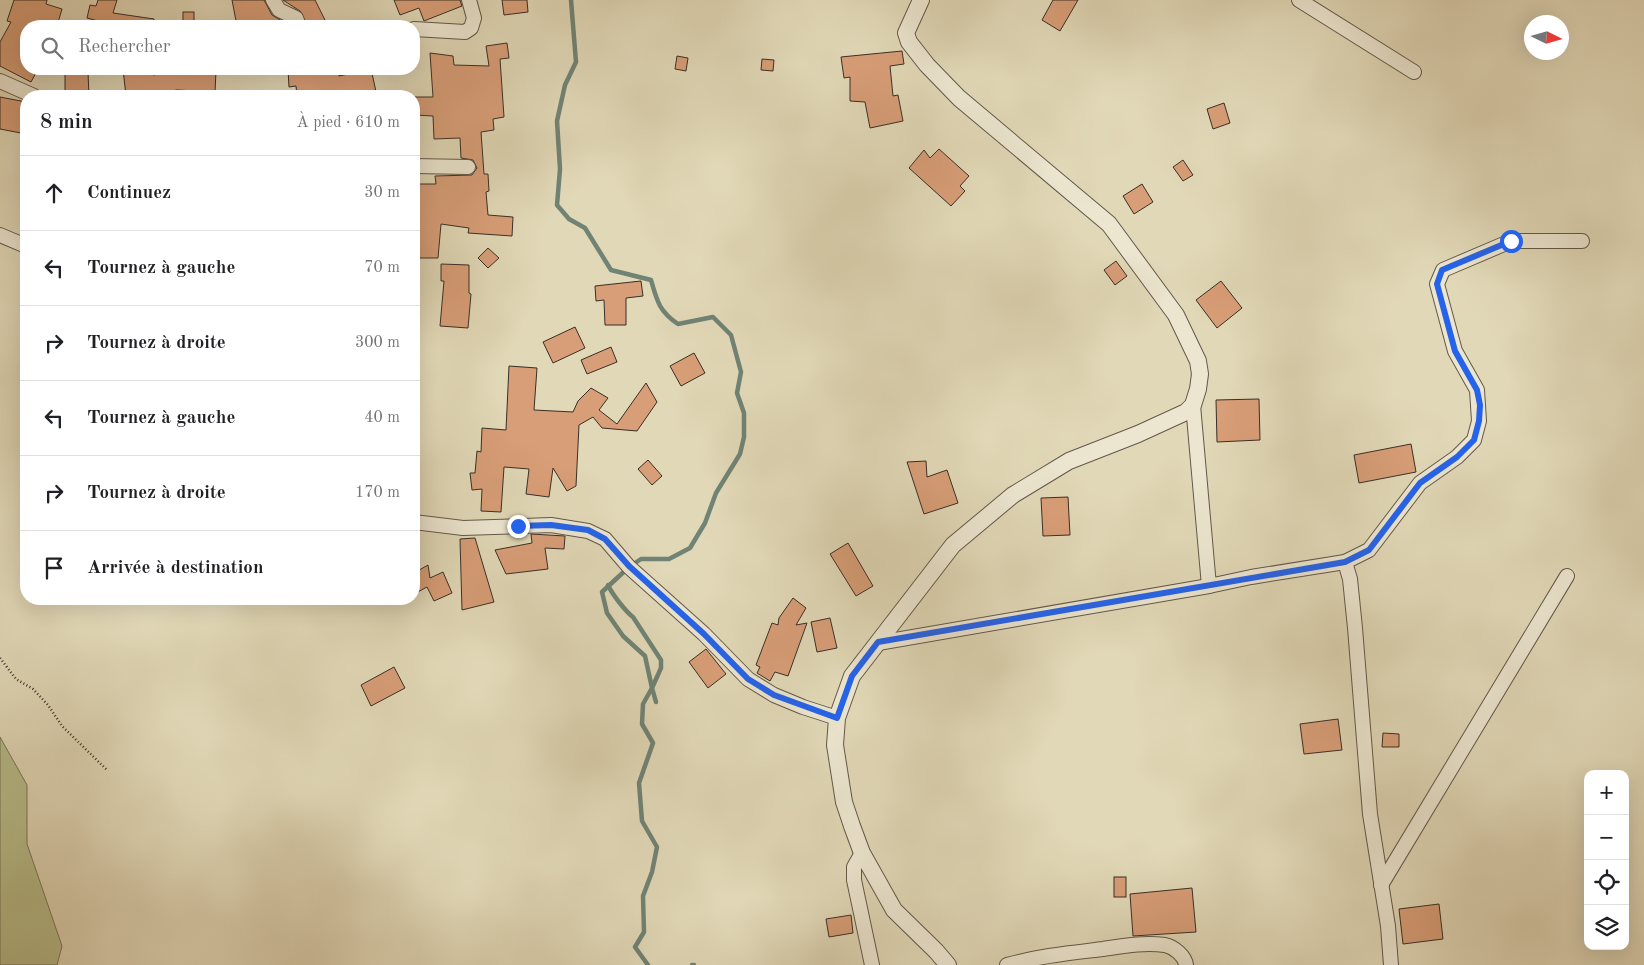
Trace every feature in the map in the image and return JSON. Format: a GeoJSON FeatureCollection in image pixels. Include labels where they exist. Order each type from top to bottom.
{"type":"FeatureCollection","features":[{"type":"Feature","properties":{"kind":"street"},"geometry":{"type":"LineString","coordinates":[[273,0],[279,10],[297,20]]}},
{"type":"Feature","properties":{"kind":"street"},"geometry":{"type":"LineString","coordinates":[[420,29],[465,32],[471,28],[474,18],[469,0]]}},
{"type":"Feature","properties":{"kind":"street"},"geometry":{"type":"LineString","coordinates":[[921,0],[906,33],[909,42],[927,65],[959,98],[1109,224],[1176,315],[1198,361],[1198,389],[1193,405],[1209,586]]}},
{"type":"Feature","properties":{"kind":"street"},"geometry":{"type":"LineString","coordinates":[[1299,0],[1414,72]]}},
{"type":"Feature","properties":{"kind":"street"},"geometry":{"type":"LineString","coordinates":[[0,81],[20,90]]}},
{"type":"Feature","properties":{"kind":"street"},"geometry":{"type":"LineString","coordinates":[[420,166],[468,167]]}},
{"type":"Feature","properties":{"kind":"street"},"geometry":{"type":"LineString","coordinates":[[0,235],[20,243]]}},
{"type":"Feature","properties":{"kind":"street"},"geometry":{"type":"LineString","coordinates":[[878,642],[1345,562],[1369,550],[1420,483],[1457,457],[1474,440],[1479,421],[1480,405],[1477,390],[1455,351],[1437,284],[1442,270],[1511,241],[1582,241]]}},
{"type":"Feature","properties":{"kind":"street"},"geometry":{"type":"LineString","coordinates":[[948,965],[894,910],[862,852],[844,802],[835,745],[837,718],[852,676],[953,546],[1013,495],[1069,461],[1146,431],[1186,412],[1193,405]]}},
{"type":"Feature","properties":{"kind":"street"},"geometry":{"type":"LineString","coordinates":[[420,523],[463,528],[551,525],[588,530],[605,539],[629,566],[704,634],[748,679],[774,695],[837,718]]}},
{"type":"Feature","properties":{"kind":"street"},"geometry":{"type":"LineString","coordinates":[[1345,562],[1350,578],[1370,814],[1388,926],[1390,965]]}},
{"type":"Feature","properties":{"kind":"street"},"geometry":{"type":"LineString","coordinates":[[1381,884],[1567,576]]}},
{"type":"Feature","properties":{"kind":"street"},"geometry":{"type":"LineString","coordinates":[[862,852],[854,867],[854,880],[872,965]]}},
{"type":"Feature","properties":{"kind":"street"},"geometry":{"type":"LineString","coordinates":[[1007,965],[1036,957],[1142,944],[1166,946],[1178,952],[1185,960],[1186,965]]}},
{"type":"Feature","properties":{"kind":"path"},"geometry":{"type":"LineString","coordinates":[[0,658],[16,680],[33,689],[48,705],[62,726],[107,770]]}},
{"type":"Feature","properties":{"kind":"green space"},"geometry":{"type":"Polygon","coordinates":[[[0,737],[27,785],[27,844],[62,946],[57,965],[0,965],[0,737]]]}},
{"type":"Feature","properties":{"kind":"building"},"geometry":{"type":"Polygon","coordinates":[[[14,0],[47,0],[46,4],[62,9],[59,20],[20,20],[20,75],[35,75],[31,82],[0,66],[0,42],[11,22],[7,21],[14,0]]]}},
{"type":"Feature","properties":{"kind":"building"},"geometry":{"type":"Polygon","coordinates":[[[98,0],[117,0],[113,13],[154,20],[94,20],[87,18],[90,5],[96,6],[98,0]]]}},
{"type":"Feature","properties":{"kind":"building"},"geometry":{"type":"Polygon","coordinates":[[[232,0],[264,0],[272,15],[280,20],[236,20],[232,0]]]}},
{"type":"Feature","properties":{"kind":"building"},"geometry":{"type":"Polygon","coordinates":[[[283,0],[315,0],[325,20],[305,20],[300,11],[283,0]]]}},
{"type":"Feature","properties":{"kind":"building"},"geometry":{"type":"Polygon","coordinates":[[[394,0],[460,0],[462,6],[424,21],[419,8],[400,15],[394,0]]]}},
{"type":"Feature","properties":{"kind":"building"},"geometry":{"type":"Polygon","coordinates":[[[502,0],[527,0],[528,12],[504,15],[502,0]]]}},
{"type":"Feature","properties":{"kind":"building"},"geometry":{"type":"Polygon","coordinates":[[[1053,0],[1078,0],[1060,31],[1042,20],[1053,0]]]}},
{"type":"Feature","properties":{"kind":"building"},"geometry":{"type":"Polygon","coordinates":[[[183,12],[194,12],[194,20],[183,20],[183,12]]]}},
{"type":"Feature","properties":{"kind":"building"},"geometry":{"type":"Polygon","coordinates":[[[507,43],[509,58],[500,59],[504,117],[493,119],[494,130],[481,132],[484,174],[488,174],[489,191],[486,192],[488,215],[513,217],[512,236],[468,233],[469,228],[441,224],[438,258],[420,258],[420,184],[436,184],[435,176],[472,175],[477,168],[473,160],[461,158],[460,138],[434,139],[433,116],[420,115],[420,97],[433,97],[430,53],[453,56],[454,65],[489,66],[486,46],[507,43]]]}},
{"type":"Feature","properties":{"kind":"building"},"geometry":{"type":"Polygon","coordinates":[[[902,51],[904,64],[890,66],[893,96],[898,95],[903,121],[870,128],[865,102],[850,101],[850,77],[844,78],[841,57],[902,51]]]}},
{"type":"Feature","properties":{"kind":"building"},"geometry":{"type":"Polygon","coordinates":[[[677,56],[688,58],[686,71],[675,69],[677,56]]]}},
{"type":"Feature","properties":{"kind":"building"},"geometry":{"type":"Polygon","coordinates":[[[762,59],[774,60],[773,71],[761,70],[762,59]]]}},
{"type":"Feature","properties":{"kind":"building"},"geometry":{"type":"Polygon","coordinates":[[[65,75],[88,75],[89,90],[65,90],[65,75]]]}},
{"type":"Feature","properties":{"kind":"building"},"geometry":{"type":"Polygon","coordinates":[[[124,75],[216,75],[215,90],[125,90],[124,75]]]}},
{"type":"Feature","properties":{"kind":"building"},"geometry":{"type":"Polygon","coordinates":[[[288,75],[372,75],[376,90],[296,90],[296,86],[289,87],[288,75]]]}},
{"type":"Feature","properties":{"kind":"building"},"geometry":{"type":"Polygon","coordinates":[[[0,97],[20,101],[20,133],[0,129],[0,97]]]}},
{"type":"Feature","properties":{"kind":"building"},"geometry":{"type":"Polygon","coordinates":[[[1224,103],[1230,123],[1213,129],[1207,109],[1224,103]]]}},
{"type":"Feature","properties":{"kind":"building"},"geometry":{"type":"Polygon","coordinates":[[[939,149],[969,176],[960,186],[965,191],[951,206],[909,168],[924,150],[930,158],[939,149]]]}},
{"type":"Feature","properties":{"kind":"building"},"geometry":{"type":"Polygon","coordinates":[[[1183,160],[1193,175],[1183,181],[1173,167],[1183,160]]]}},
{"type":"Feature","properties":{"kind":"building"},"geometry":{"type":"Polygon","coordinates":[[[1142,184],[1153,202],[1134,214],[1123,196],[1142,184]]]}},
{"type":"Feature","properties":{"kind":"building"},"geometry":{"type":"Polygon","coordinates":[[[488,248],[499,258],[488,268],[478,258],[488,248]]]}},
{"type":"Feature","properties":{"kind":"building"},"geometry":{"type":"Polygon","coordinates":[[[1116,261],[1127,276],[1115,285],[1104,270],[1116,261]]]}},
{"type":"Feature","properties":{"kind":"building"},"geometry":{"type":"Polygon","coordinates":[[[441,264],[469,265],[469,293],[471,294],[468,328],[440,326],[444,281],[441,281],[441,264]]]}},
{"type":"Feature","properties":{"kind":"building"},"geometry":{"type":"Polygon","coordinates":[[[641,281],[643,296],[626,298],[626,325],[605,325],[604,300],[596,301],[595,286],[641,281]]]}},
{"type":"Feature","properties":{"kind":"building"},"geometry":{"type":"Polygon","coordinates":[[[1221,281],[1242,308],[1217,328],[1196,300],[1221,281]]]}},
{"type":"Feature","properties":{"kind":"building"},"geometry":{"type":"Polygon","coordinates":[[[575,327],[585,348],[553,363],[543,342],[575,327]]]}},
{"type":"Feature","properties":{"kind":"building"},"geometry":{"type":"Polygon","coordinates":[[[611,347],[617,362],[587,374],[581,360],[611,347]]]}},
{"type":"Feature","properties":{"kind":"building"},"geometry":{"type":"Polygon","coordinates":[[[694,353],[705,373],[681,386],[670,366],[694,353]]]}},
{"type":"Feature","properties":{"kind":"building"},"geometry":{"type":"Polygon","coordinates":[[[509,366],[537,368],[534,410],[573,412],[578,401],[591,388],[608,398],[599,410],[617,424],[646,383],[657,402],[637,431],[602,428],[593,417],[579,425],[576,486],[567,491],[553,468],[549,497],[526,494],[529,469],[504,467],[501,512],[481,511],[482,489],[472,490],[470,473],[475,473],[477,451],[481,452],[482,428],[506,430],[509,366]]]}},
{"type":"Feature","properties":{"kind":"building"},"geometry":{"type":"Polygon","coordinates":[[[1259,399],[1260,440],[1217,442],[1216,400],[1259,399]]]}},
{"type":"Feature","properties":{"kind":"building"},"geometry":{"type":"Polygon","coordinates":[[[1411,444],[1416,472],[1359,483],[1354,455],[1411,444]]]}},
{"type":"Feature","properties":{"kind":"building"},"geometry":{"type":"Polygon","coordinates":[[[648,460],[662,476],[652,485],[638,469],[648,460]]]}},
{"type":"Feature","properties":{"kind":"building"},"geometry":{"type":"Polygon","coordinates":[[[926,461],[927,477],[947,470],[958,503],[924,514],[907,462],[926,461]]]}},
{"type":"Feature","properties":{"kind":"building"},"geometry":{"type":"Polygon","coordinates":[[[1068,497],[1070,535],[1043,536],[1041,498],[1068,497]]]}},
{"type":"Feature","properties":{"kind":"building"},"geometry":{"type":"Polygon","coordinates":[[[531,534],[565,536],[564,549],[545,548],[548,569],[506,574],[495,550],[532,543],[531,534]]]}},
{"type":"Feature","properties":{"kind":"building"},"geometry":{"type":"Polygon","coordinates":[[[475,538],[494,602],[462,610],[460,539],[475,538]]]}},
{"type":"Feature","properties":{"kind":"building"},"geometry":{"type":"Polygon","coordinates":[[[848,543],[873,586],[856,596],[830,554],[848,543]]]}},
{"type":"Feature","properties":{"kind":"building"},"geometry":{"type":"Polygon","coordinates":[[[428,565],[430,578],[443,572],[452,593],[434,601],[427,587],[420,591],[420,570],[428,565]]]}},
{"type":"Feature","properties":{"kind":"building"},"geometry":{"type":"Polygon","coordinates":[[[793,598],[806,608],[796,625],[807,623],[788,676],[775,672],[770,681],[757,673],[760,667],[756,665],[772,623],[778,625],[779,618],[793,598]]]}},
{"type":"Feature","properties":{"kind":"building"},"geometry":{"type":"Polygon","coordinates":[[[830,618],[837,648],[817,652],[811,622],[830,618]]]}},
{"type":"Feature","properties":{"kind":"building"},"geometry":{"type":"Polygon","coordinates":[[[706,649],[726,674],[708,688],[689,662],[706,649]]]}},
{"type":"Feature","properties":{"kind":"building"},"geometry":{"type":"Polygon","coordinates":[[[394,667],[405,688],[371,706],[361,685],[394,667]]]}},
{"type":"Feature","properties":{"kind":"building"},"geometry":{"type":"Polygon","coordinates":[[[1338,719],[1342,750],[1304,754],[1300,724],[1338,719]]]}},
{"type":"Feature","properties":{"kind":"building"},"geometry":{"type":"Polygon","coordinates":[[[1383,733],[1399,734],[1399,747],[1382,747],[1383,733]]]}},
{"type":"Feature","properties":{"kind":"building"},"geometry":{"type":"Polygon","coordinates":[[[1114,877],[1126,877],[1126,897],[1114,897],[1114,877]]]}},
{"type":"Feature","properties":{"kind":"building"},"geometry":{"type":"Polygon","coordinates":[[[1192,888],[1196,932],[1133,936],[1130,894],[1192,888]]]}},
{"type":"Feature","properties":{"kind":"building"},"geometry":{"type":"Polygon","coordinates":[[[1439,904],[1443,939],[1403,944],[1399,909],[1439,904]]]}},
{"type":"Feature","properties":{"kind":"building"},"geometry":{"type":"Polygon","coordinates":[[[851,915],[853,933],[829,937],[826,919],[851,915]]]}},
{"type":"Feature","properties":{"kind":"waterway"},"geometry":{"type":"LineString","coordinates":[[571,0],[576,62],[565,85],[557,121],[560,169],[557,205],[569,219],[585,228],[611,270],[651,280],[663,310],[678,324],[713,317],[731,335],[741,372],[737,393],[744,413],[744,437],[740,454],[716,493],[705,523],[690,548],[669,559],[641,559],[629,567],[602,592],[607,613],[623,636],[645,656],[652,688],[643,704],[642,724],[653,743],[639,783],[642,821],[657,847],[652,872],[643,896],[644,932],[635,947],[648,965]]}},
{"type":"Feature","properties":{"kind":"waterway"},"geometry":{"type":"LineString","coordinates":[[608,585],[619,602],[633,617],[661,660],[661,668],[652,688],[656,702]]}},
{"type":"Feature","properties":{"kind":"route"},"geometry":{"type":"LineString","coordinates":[[518,526],[551,525],[588,530],[605,539],[629,566],[666,602],[704,634],[748,679],[774,695],[837,718],[852,676],[878,642],[1345,562],[1369,550],[1420,483],[1457,457],[1474,440],[1479,421],[1480,405],[1477,390],[1455,351],[1437,284],[1442,270],[1511,241]]}}]}
